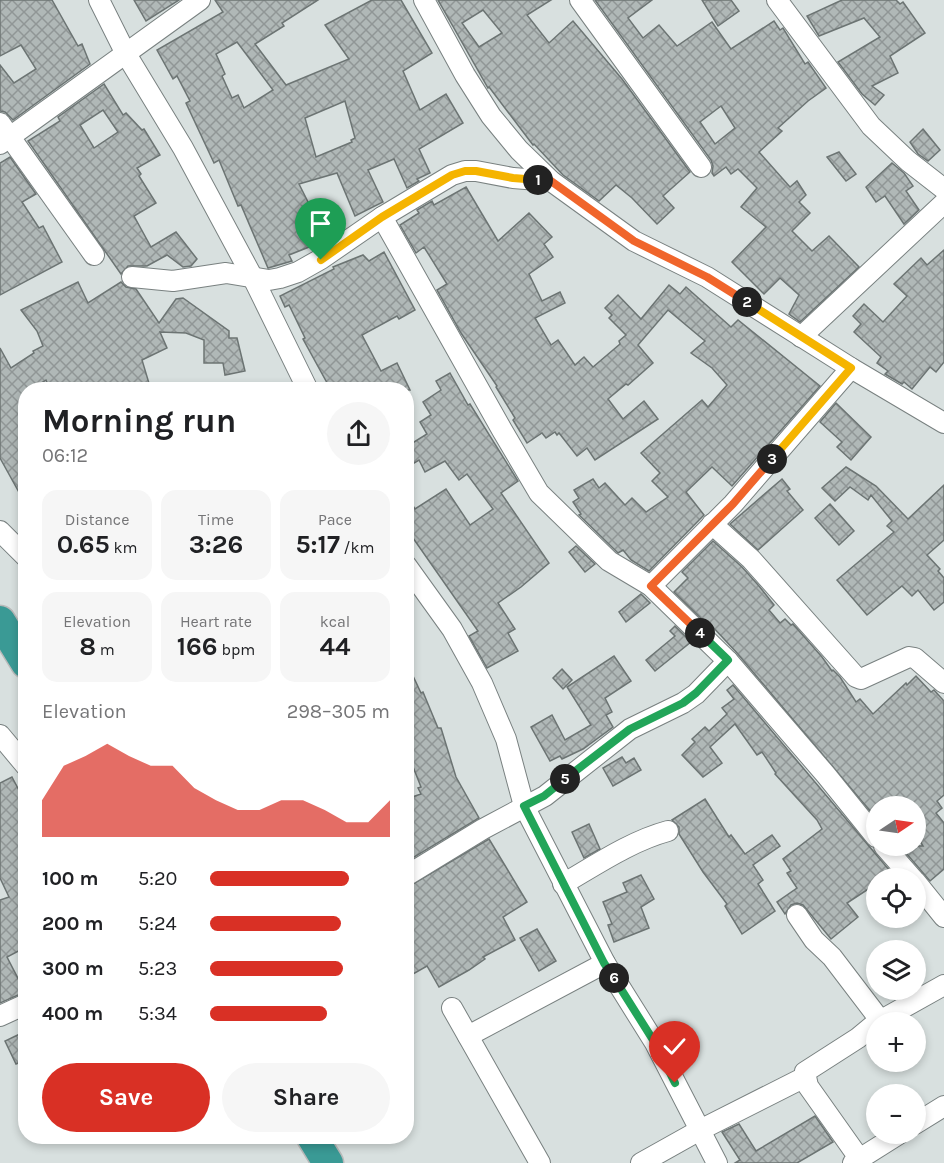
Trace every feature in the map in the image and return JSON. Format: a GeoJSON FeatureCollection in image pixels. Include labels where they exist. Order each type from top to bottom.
{"type":"FeatureCollection","features":[{"type":"Feature","properties":{"kind":"highway"},"geometry":{"type":"LineString","coordinates":[[0,621],[18,650]]}},
{"type":"Feature","properties":{"kind":"highway"},"geometry":{"type":"LineString","coordinates":[[316,1144],[328,1163]]}},
{"type":"Feature","properties":{"kind":"street"},"geometry":{"type":"LineString","coordinates":[[99,0],[126,54],[183,148],[253,278],[304,382]]}},
{"type":"Feature","properties":{"kind":"street"},"geometry":{"type":"LineString","coordinates":[[94,255],[4,135],[126,54],[200,0]]}},
{"type":"Feature","properties":{"kind":"street"},"geometry":{"type":"LineString","coordinates":[[424,0],[465,75],[491,116],[519,150],[551,181],[634,241],[707,277],[851,368],[944,423]]}},
{"type":"Feature","properties":{"kind":"street"},"geometry":{"type":"LineString","coordinates":[[580,0],[701,167]]}},
{"type":"Feature","properties":{"kind":"street"},"geometry":{"type":"LineString","coordinates":[[777,0],[871,126],[908,161],[944,189]]}},
{"type":"Feature","properties":{"kind":"street"},"geometry":{"type":"LineString","coordinates":[[132,277],[173,281],[226,273],[269,280],[298,272],[321,260],[382,217],[452,175],[465,171],[476,171],[513,178],[551,181]]}},
{"type":"Feature","properties":{"kind":"street"},"geometry":{"type":"LineString","coordinates":[[801,337],[944,203]]}},
{"type":"Feature","properties":{"kind":"street"},"geometry":{"type":"LineString","coordinates":[[382,217],[539,493],[609,561],[651,586],[728,660],[866,825]]}},
{"type":"Feature","properties":{"kind":"street"},"geometry":{"type":"LineString","coordinates":[[651,586],[733,504],[851,368]]}},
{"type":"Feature","properties":{"kind":"street"},"geometry":{"type":"LineString","coordinates":[[712,524],[751,559],[856,677],[861,679],[909,657],[915,658],[944,683]]}},
{"type":"Feature","properties":{"kind":"street"},"geometry":{"type":"LineString","coordinates":[[0,531],[18,549]]}},
{"type":"Feature","properties":{"kind":"street"},"geometry":{"type":"LineString","coordinates":[[414,576],[452,629],[482,683],[506,739],[524,806],[604,963],[655,1043],[717,1163]]}},
{"type":"Feature","properties":{"kind":"street"},"geometry":{"type":"LineString","coordinates":[[414,871],[544,796],[630,729],[683,703],[728,660]]}},
{"type":"Feature","properties":{"kind":"street"},"geometry":{"type":"LineString","coordinates":[[0,735],[18,756]]}},
{"type":"Feature","properties":{"kind":"street"},"geometry":{"type":"LineString","coordinates":[[563,884],[654,835],[668,831]]}},
{"type":"Feature","properties":{"kind":"street"},"geometry":{"type":"LineString","coordinates":[[893,856],[903,868]]}},
{"type":"Feature","properties":{"kind":"street"},"geometry":{"type":"LineString","coordinates":[[926,895],[944,917]]}},
{"type":"Feature","properties":{"kind":"street"},"geometry":{"type":"LineString","coordinates":[[797,915],[814,940],[832,957],[870,1012]]}},
{"type":"Feature","properties":{"kind":"street"},"geometry":{"type":"LineString","coordinates":[[468,1036],[604,963]]}},
{"type":"Feature","properties":{"kind":"street"},"geometry":{"type":"LineString","coordinates":[[895,1012],[944,985]]}},
{"type":"Feature","properties":{"kind":"street"},"geometry":{"type":"LineString","coordinates":[[0,1016],[18,1008]]}},
{"type":"Feature","properties":{"kind":"street"},"geometry":{"type":"LineString","coordinates":[[452,1008],[540,1163]]}},
{"type":"Feature","properties":{"kind":"street"},"geometry":{"type":"LineString","coordinates":[[866,1031],[808,1069],[805,1077],[808,1086],[856,1160],[882,1144]]}},
{"type":"Feature","properties":{"kind":"street"},"geometry":{"type":"LineString","coordinates":[[642,1163],[700,1130],[805,1077]]}},
{"type":"Feature","properties":{"kind":"street"},"geometry":{"type":"LineString","coordinates":[[926,1117],[944,1106]]}},
{"type":"Feature","properties":{"kind":"building"},"geometry":{"type":"Polygon","coordinates":[[[0,0],[52,0],[78,46],[82,44],[90,64],[13,120],[5,112],[0,111],[0,65],[14,83],[36,69],[21,45],[0,56],[0,0]]]}},
{"type":"Feature","properties":{"kind":"building"},"geometry":{"type":"Polygon","coordinates":[[[134,0],[179,0],[146,21],[134,0]]]}},
{"type":"Feature","properties":{"kind":"building"},"geometry":{"type":"Polygon","coordinates":[[[215,0],[318,0],[282,23],[284,26],[255,44],[286,85],[349,59],[325,25],[372,0],[401,0],[432,53],[403,71],[420,110],[446,94],[463,123],[419,149],[430,173],[417,179],[419,181],[407,188],[394,159],[368,170],[383,202],[355,216],[337,173],[299,184],[312,210],[301,215],[306,228],[301,231],[309,247],[289,255],[292,261],[268,268],[219,160],[214,163],[186,103],[190,101],[177,76],[173,79],[157,50],[223,12],[215,0]],[[237,42],[216,54],[225,74],[222,76],[232,98],[238,95],[244,108],[273,90],[237,42]],[[345,101],[305,118],[316,157],[352,142],[351,140],[355,138],[345,101]]]}},
{"type":"Feature","properties":{"kind":"building"},"geometry":{"type":"Polygon","coordinates":[[[438,0],[551,0],[527,15],[549,43],[573,21],[622,79],[690,172],[663,196],[674,208],[657,224],[616,185],[599,201],[563,175],[533,145],[488,88],[438,0]],[[483,10],[462,23],[479,47],[502,33],[483,10]]]}},
{"type":"Feature","properties":{"kind":"building"},"geometry":{"type":"Polygon","coordinates":[[[595,0],[652,0],[628,18],[643,38],[659,25],[677,46],[712,22],[731,49],[774,21],[780,30],[783,28],[805,64],[808,62],[826,88],[778,128],[782,131],[759,152],[790,187],[797,181],[806,195],[799,202],[810,213],[792,231],[812,251],[829,236],[859,267],[800,322],[789,314],[799,295],[780,278],[764,294],[732,262],[766,227],[741,207],[757,188],[738,169],[731,174],[726,167],[714,176],[711,160],[595,0]],[[721,106],[700,122],[715,144],[735,128],[721,106]]]}},
{"type":"Feature","properties":{"kind":"building"},"geometry":{"type":"Polygon","coordinates":[[[702,0],[731,0],[739,11],[718,26],[702,0]]]}},
{"type":"Feature","properties":{"kind":"building"},"geometry":{"type":"Polygon","coordinates":[[[842,0],[896,0],[900,4],[903,2],[925,33],[890,56],[898,73],[872,86],[884,95],[875,105],[862,94],[838,62],[880,37],[864,18],[819,36],[807,16],[842,0]]]}},
{"type":"Feature","properties":{"kind":"building"},"geometry":{"type":"Polygon","coordinates":[[[104,84],[123,115],[126,113],[142,130],[144,129],[160,155],[137,168],[141,174],[139,176],[156,203],[134,216],[151,247],[176,232],[197,259],[191,266],[183,267],[167,255],[147,266],[128,266],[121,274],[28,141],[60,121],[58,117],[104,84]],[[103,110],[80,125],[94,148],[118,132],[103,110]]]}},
{"type":"Feature","properties":{"kind":"building"},"geometry":{"type":"Polygon","coordinates":[[[923,129],[940,150],[928,161],[918,154],[910,142],[923,129]]]}},
{"type":"Feature","properties":{"kind":"building"},"geometry":{"type":"Polygon","coordinates":[[[839,152],[856,174],[846,181],[827,157],[839,152]]]}},
{"type":"Feature","properties":{"kind":"building"},"geometry":{"type":"Polygon","coordinates":[[[10,157],[36,194],[22,202],[39,228],[43,226],[62,262],[0,295],[0,163],[10,157]]]}},
{"type":"Feature","properties":{"kind":"building"},"geometry":{"type":"Polygon","coordinates":[[[892,163],[904,173],[913,186],[906,191],[919,210],[904,224],[885,196],[876,202],[866,187],[892,163]]]}},
{"type":"Feature","properties":{"kind":"building"},"geometry":{"type":"Polygon","coordinates":[[[466,187],[498,241],[529,213],[552,237],[544,244],[553,257],[529,274],[542,301],[560,292],[565,303],[535,318],[551,345],[558,340],[575,365],[584,357],[593,367],[620,344],[619,341],[626,335],[609,318],[612,315],[605,308],[618,295],[641,319],[669,285],[680,294],[686,287],[731,327],[738,320],[820,386],[732,486],[712,467],[686,492],[704,515],[649,571],[631,560],[623,550],[618,553],[579,515],[581,514],[573,502],[579,498],[574,490],[593,479],[599,488],[605,483],[625,505],[632,498],[646,512],[668,497],[652,481],[660,473],[641,453],[702,400],[708,407],[727,385],[712,368],[691,353],[705,341],[668,310],[638,345],[653,363],[608,399],[623,419],[644,401],[658,419],[595,460],[587,448],[577,456],[559,433],[557,435],[555,432],[546,438],[542,433],[527,443],[497,386],[461,333],[437,290],[447,284],[424,247],[416,253],[400,225],[432,201],[434,205],[466,187]]]}},
{"type":"Feature","properties":{"kind":"building"},"geometry":{"type":"Polygon","coordinates":[[[944,250],[944,362],[936,372],[930,367],[912,389],[904,382],[902,384],[885,374],[888,371],[877,363],[881,357],[854,332],[861,324],[853,316],[864,304],[883,322],[907,296],[894,284],[921,258],[927,265],[944,250]]]}},
{"type":"Feature","properties":{"kind":"building"},"geometry":{"type":"Polygon","coordinates":[[[384,252],[415,310],[399,319],[397,316],[362,335],[381,371],[397,363],[406,382],[327,382],[303,339],[305,338],[289,305],[285,307],[280,296],[334,269],[333,267],[363,255],[369,261],[384,252]]]}},
{"type":"Feature","properties":{"kind":"building"},"geometry":{"type":"Polygon","coordinates":[[[78,282],[88,303],[121,282],[126,287],[136,289],[159,323],[176,299],[183,298],[229,331],[229,338],[237,338],[245,371],[225,375],[223,363],[204,363],[204,340],[186,333],[160,332],[167,348],[142,360],[149,382],[47,382],[46,380],[18,382],[18,491],[0,458],[0,348],[11,368],[43,346],[37,331],[21,310],[78,282]]]}},
{"type":"Feature","properties":{"kind":"building"},"geometry":{"type":"Polygon","coordinates":[[[450,373],[468,405],[470,404],[518,481],[501,493],[549,563],[498,603],[515,629],[508,633],[518,651],[487,668],[469,636],[478,631],[414,539],[414,507],[415,509],[446,489],[470,525],[493,509],[467,474],[459,480],[445,461],[425,472],[419,460],[414,463],[414,442],[427,434],[420,422],[431,415],[423,402],[441,390],[436,381],[450,373]]]}},
{"type":"Feature","properties":{"kind":"building"},"geometry":{"type":"Polygon","coordinates":[[[836,403],[871,437],[851,460],[837,447],[842,442],[820,422],[836,403]]]}},
{"type":"Feature","properties":{"kind":"building"},"geometry":{"type":"Polygon","coordinates":[[[846,467],[876,486],[908,519],[944,485],[944,540],[927,555],[940,569],[938,571],[944,578],[944,602],[934,610],[918,590],[912,596],[902,586],[867,615],[837,580],[894,532],[887,526],[892,521],[871,495],[868,500],[850,487],[835,501],[822,488],[846,467]]]}},
{"type":"Feature","properties":{"kind":"building"},"geometry":{"type":"Polygon","coordinates":[[[782,479],[790,489],[787,491],[803,510],[758,550],[730,524],[782,479]]]}},
{"type":"Feature","properties":{"kind":"building"},"geometry":{"type":"Polygon","coordinates":[[[830,504],[854,531],[839,545],[815,518],[830,504]]]}},
{"type":"Feature","properties":{"kind":"building"},"geometry":{"type":"Polygon","coordinates":[[[713,541],[759,586],[774,605],[769,610],[780,623],[785,619],[791,625],[793,624],[832,671],[840,677],[856,702],[860,699],[873,714],[916,676],[931,692],[934,690],[944,701],[944,795],[937,801],[942,808],[936,813],[944,823],[944,869],[930,881],[926,876],[926,868],[919,868],[909,856],[926,856],[926,796],[866,796],[866,806],[737,653],[711,625],[709,626],[674,592],[688,578],[682,572],[713,541]]]}},
{"type":"Feature","properties":{"kind":"building"},"geometry":{"type":"Polygon","coordinates":[[[576,546],[595,564],[585,572],[569,552],[576,546]]]}},
{"type":"Feature","properties":{"kind":"building"},"geometry":{"type":"Polygon","coordinates":[[[641,594],[650,603],[626,622],[619,612],[641,594]]]}},
{"type":"Feature","properties":{"kind":"building"},"geometry":{"type":"Polygon","coordinates":[[[675,626],[691,642],[655,671],[646,660],[675,636],[670,631],[675,626]]]}},
{"type":"Feature","properties":{"kind":"building"},"geometry":{"type":"Polygon","coordinates":[[[614,656],[631,681],[605,698],[612,712],[606,715],[613,727],[583,749],[562,759],[560,756],[550,761],[531,727],[552,715],[565,740],[591,725],[567,687],[614,656]]]}},
{"type":"Feature","properties":{"kind":"building"},"geometry":{"type":"Polygon","coordinates":[[[562,669],[572,680],[563,689],[553,678],[562,669]]]}},
{"type":"Feature","properties":{"kind":"building"},"geometry":{"type":"Polygon","coordinates":[[[414,678],[421,693],[423,692],[438,728],[441,728],[456,777],[479,818],[414,857],[414,796],[421,794],[418,788],[421,787],[414,769],[414,678]]]}},
{"type":"Feature","properties":{"kind":"building"},"geometry":{"type":"Polygon","coordinates":[[[733,685],[866,843],[866,856],[877,856],[887,868],[866,868],[866,891],[847,903],[858,917],[831,939],[803,905],[797,903],[791,905],[785,914],[777,902],[797,888],[787,873],[791,871],[783,859],[822,829],[817,820],[775,774],[762,752],[757,755],[735,724],[710,747],[722,763],[703,777],[682,755],[695,742],[692,739],[705,727],[709,731],[727,714],[722,708],[734,699],[727,690],[733,685]]]}},
{"type":"Feature","properties":{"kind":"building"},"geometry":{"type":"Polygon","coordinates":[[[622,757],[626,763],[634,758],[641,770],[613,786],[603,768],[622,757]]]}},
{"type":"Feature","properties":{"kind":"building"},"geometry":{"type":"Polygon","coordinates":[[[12,777],[18,788],[18,951],[7,957],[18,978],[18,995],[0,1003],[0,900],[9,897],[0,878],[0,783],[12,777]]]}},
{"type":"Feature","properties":{"kind":"building"},"geometry":{"type":"Polygon","coordinates":[[[705,799],[729,837],[731,835],[745,854],[772,835],[780,846],[753,865],[763,880],[758,884],[775,911],[742,934],[725,906],[727,904],[703,872],[679,834],[679,827],[672,820],[705,799]]]}},
{"type":"Feature","properties":{"kind":"building"},"geometry":{"type":"Polygon","coordinates":[[[589,824],[600,849],[584,858],[572,832],[589,824]]]}},
{"type":"Feature","properties":{"kind":"building"},"geometry":{"type":"Polygon","coordinates":[[[489,839],[527,902],[503,917],[515,940],[483,957],[485,959],[469,970],[439,987],[427,966],[414,973],[414,883],[489,839]]]}},
{"type":"Feature","properties":{"kind":"building"},"geometry":{"type":"Polygon","coordinates":[[[641,875],[654,899],[641,907],[649,928],[614,942],[608,925],[612,924],[603,902],[627,892],[623,883],[641,875]]]}},
{"type":"Feature","properties":{"kind":"building"},"geometry":{"type":"Polygon","coordinates":[[[537,929],[556,961],[539,971],[520,938],[537,929]]]}},
{"type":"Feature","properties":{"kind":"building"},"geometry":{"type":"Polygon","coordinates":[[[18,1035],[18,1063],[16,1064],[5,1041],[18,1035]]]}},
{"type":"Feature","properties":{"kind":"building"},"geometry":{"type":"Polygon","coordinates":[[[815,1116],[833,1142],[797,1163],[735,1163],[740,1160],[722,1132],[739,1124],[756,1151],[815,1116]]]}},
{"type":"Feature","properties":{"kind":"route"},"geometry":{"type":"LineString","coordinates":[[321,260],[382,217],[452,175],[465,171],[476,171],[497,176],[551,181],[634,241],[707,277],[851,368],[733,504],[651,586],[728,660],[683,703],[630,729],[544,796],[524,806],[604,963],[655,1043],[675,1083]]}}]}
